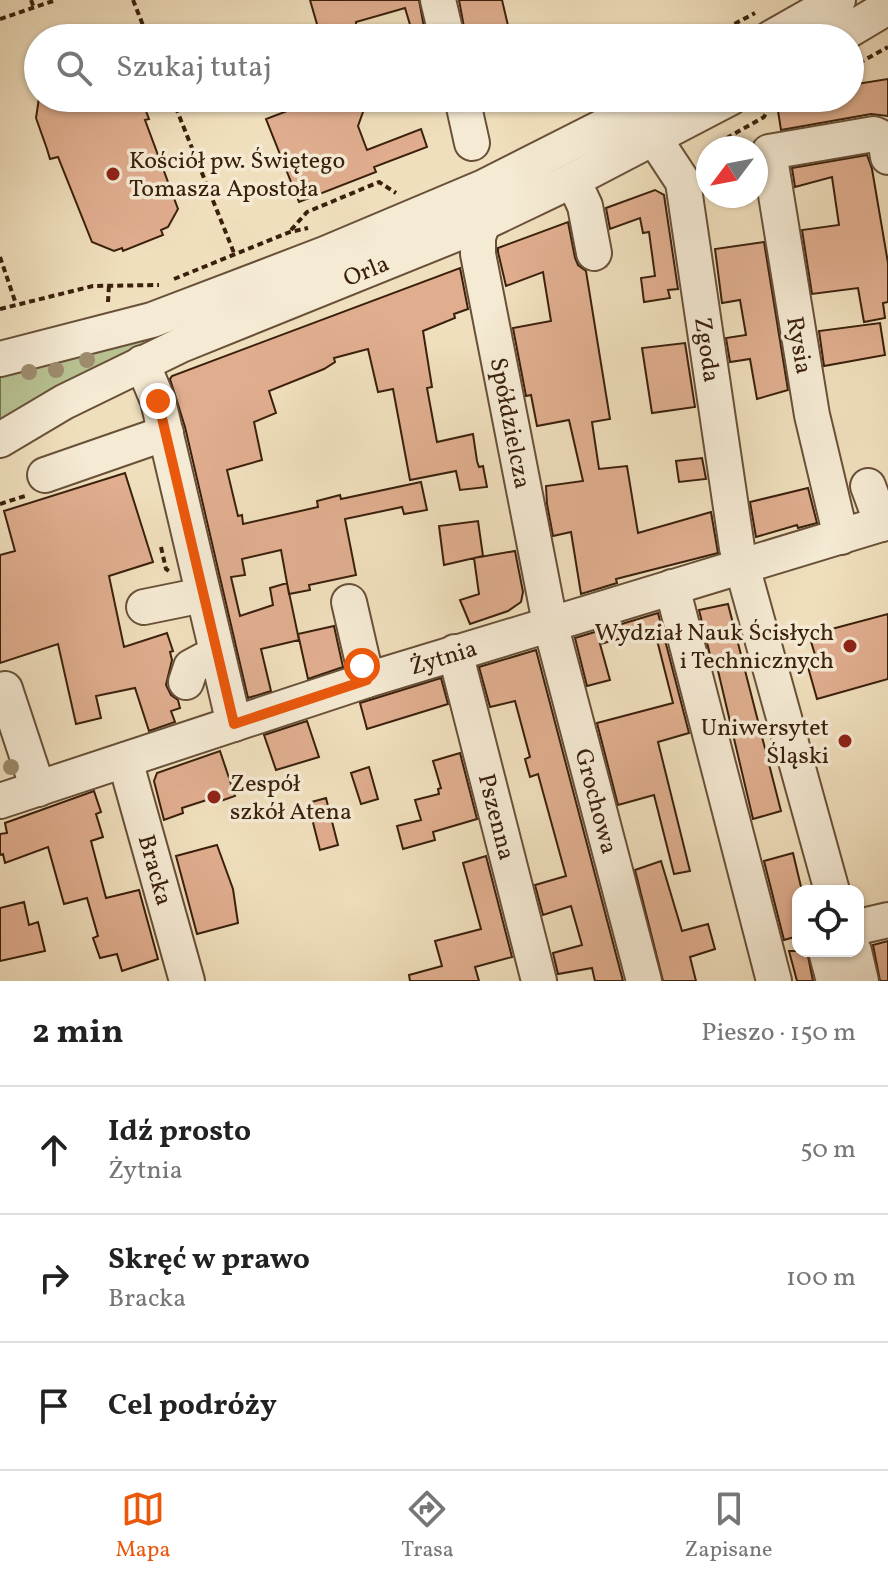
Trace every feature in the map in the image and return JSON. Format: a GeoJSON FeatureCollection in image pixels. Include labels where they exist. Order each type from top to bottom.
{"type":"FeatureCollection","features":[{"type":"Feature","properties":{"kind":"street"},"geometry":{"type":"LineString","coordinates":[[438,0],[444,24]]}},
{"type":"Feature","properties":{"kind":"street"},"geometry":{"type":"LineString","coordinates":[[767,24],[838,0]]}},
{"type":"Feature","properties":{"kind":"street"},"geometry":{"type":"LineString","coordinates":[[859,24],[888,7]]}},
{"type":"Feature","properties":{"kind":"street"},"geometry":{"type":"LineString","coordinates":[[465,112],[472,143]]}},
{"type":"Feature","properties":{"kind":"street","name":"Orla"},"geometry":{"type":"LineString","coordinates":[[0,359],[152,320],[325,254],[484,187],[632,112]]}},
{"type":"Feature","properties":{"kind":"street","name":"Orla"},"geometry":{"type":"LineString","coordinates":[[0,440],[64,402],[142,363],[483,223],[703,112]]}},
{"type":"Feature","properties":{"kind":"street","name":"Rysia"},"geometry":{"type":"LineString","coordinates":[[841,537],[812,415],[769,152],[874,134],[885,139],[888,157]]}},
{"type":"Feature","properties":{"kind":"street","name":"Zgoda"},"geometry":{"type":"LineString","coordinates":[[654,138],[683,182],[735,537],[735,569]]}},
{"type":"Feature","properties":{"kind":"street"},"geometry":{"type":"LineString","coordinates":[[573,180],[585,206],[594,253]]}},
{"type":"Feature","properties":{"kind":"street","name":"Spółdzielcza"},"geometry":{"type":"LineString","coordinates":[[483,223],[478,237],[478,254],[550,623]]}},
{"type":"Feature","properties":{"kind":"street"},"geometry":{"type":"LineString","coordinates":[[142,363],[158,401],[199,596],[234,724]]}},
{"type":"Feature","properties":{"kind":"street"},"geometry":{"type":"LineString","coordinates":[[37,485],[166,433]]}},
{"type":"Feature","properties":{"kind":"street"},"geometry":{"type":"LineString","coordinates":[[868,486],[885,523]]}},
{"type":"Feature","properties":{"kind":"street","name":"Żytnia"},"geometry":{"type":"LineString","coordinates":[[0,801],[455,652],[885,523]]}},
{"type":"Feature","properties":{"kind":"street"},"geometry":{"type":"LineString","coordinates":[[735,569],[809,885]]}},
{"type":"Feature","properties":{"kind":"street"},"geometry":{"type":"LineString","coordinates":[[735,569],[830,885]]}},
{"type":"Feature","properties":{"kind":"street"},"geometry":{"type":"LineString","coordinates":[[672,587],[774,981]]}},
{"type":"Feature","properties":{"kind":"street"},"geometry":{"type":"LineString","coordinates":[[144,607],[199,596]]}},
{"type":"Feature","properties":{"kind":"street"},"geometry":{"type":"LineString","coordinates":[[349,602],[367,680]]}},
{"type":"Feature","properties":{"kind":"street","name":"Grochowa"},"geometry":{"type":"LineString","coordinates":[[550,623],[644,981]]}},
{"type":"Feature","properties":{"kind":"street","name":"Pszenna"},"geometry":{"type":"LineString","coordinates":[[455,652],[539,981]]}},
{"type":"Feature","properties":{"kind":"street"},"geometry":{"type":"LineString","coordinates":[[186,682],[191,667],[204,660],[218,658]]}},
{"type":"Feature","properties":{"kind":"street"},"geometry":{"type":"LineString","coordinates":[[5,689],[38,789]]}},
{"type":"Feature","properties":{"kind":"street","name":"Bracka"},"geometry":{"type":"LineString","coordinates":[[125,760],[187,981]]}},
{"type":"Feature","properties":{"kind":"street"},"geometry":{"type":"LineString","coordinates":[[864,926],[888,920]]}},
{"type":"Feature","properties":{"kind":"street"},"geometry":{"type":"LineString","coordinates":[[828,957],[834,981]]}},
{"type":"Feature","properties":{"kind":"street"},"geometry":{"type":"LineString","coordinates":[[855,957],[861,981]]}},
{"type":"Feature","properties":{"kind":"path"},"geometry":{"type":"LineString","coordinates":[[31,0],[34,8]]}},
{"type":"Feature","properties":{"kind":"path"},"geometry":{"type":"LineString","coordinates":[[0,19],[56,0]]}},
{"type":"Feature","properties":{"kind":"path"},"geometry":{"type":"LineString","coordinates":[[133,0],[142,24]]}},
{"type":"Feature","properties":{"kind":"path"},"geometry":{"type":"LineString","coordinates":[[864,60],[888,47]]}},
{"type":"Feature","properties":{"kind":"path"},"geometry":{"type":"LineString","coordinates":[[178,112],[234,253]]}},
{"type":"Feature","properties":{"kind":"path"},"geometry":{"type":"LineString","coordinates":[[730,136],[764,117],[766,112]]}},
{"type":"Feature","properties":{"kind":"path"},"geometry":{"type":"LineString","coordinates":[[172,280],[290,232],[307,212],[379,182],[396,193]]}},
{"type":"Feature","properties":{"kind":"path"},"geometry":{"type":"LineString","coordinates":[[0,257],[16,304]]}},
{"type":"Feature","properties":{"kind":"path"},"geometry":{"type":"LineString","coordinates":[[0,309],[84,287],[163,284]]}},
{"type":"Feature","properties":{"kind":"path"},"geometry":{"type":"LineString","coordinates":[[99,305],[108,303],[109,285]]}},
{"type":"Feature","properties":{"kind":"path"},"geometry":{"type":"LineString","coordinates":[[0,504],[37,485]]}},
{"type":"Feature","properties":{"kind":"path"},"geometry":{"type":"LineString","coordinates":[[159,538],[166,569],[188,583],[199,596]]}},
{"type":"Feature","properties":{"kind":"green space"},"geometry":{"type":"Polygon","coordinates":[[[177,325],[179,334],[0,424],[0,372],[177,325]]]}},
{"type":"Feature","properties":{"kind":"building"},"geometry":{"type":"Polygon","coordinates":[[[310,0],[419,0],[423,24],[410,24],[405,8],[356,24],[317,24],[310,0]]]}},
{"type":"Feature","properties":{"kind":"building"},"geometry":{"type":"Polygon","coordinates":[[[459,0],[502,0],[508,24],[463,24],[459,0]]]}},
{"type":"Feature","properties":{"kind":"building"},"geometry":{"type":"Polygon","coordinates":[[[888,79],[888,116],[871,114],[781,130],[778,112],[864,112],[864,83],[888,79]]]}},
{"type":"Feature","properties":{"kind":"building","name":"Kościół pw. Świętego Tomasza Apostoła"},"geometry":{"type":"Polygon","coordinates":[[[37,112],[146,112],[149,119],[145,120],[178,209],[168,227],[161,230],[163,235],[123,251],[122,248],[114,251],[92,242],[58,157],[50,159],[36,118],[37,112]]]}},
{"type":"Feature","properties":{"kind":"building"},"geometry":{"type":"Polygon","coordinates":[[[284,112],[363,112],[358,126],[367,150],[421,129],[427,147],[374,167],[376,172],[299,202],[266,119],[284,112]]]}},
{"type":"Feature","properties":{"kind":"building"},"geometry":{"type":"Polygon","coordinates":[[[867,155],[888,263],[888,302],[883,303],[885,318],[864,322],[858,288],[812,294],[802,230],[839,225],[832,177],[795,187],[792,168],[867,155]]]}},
{"type":"Feature","properties":{"kind":"building"},"geometry":{"type":"Polygon","coordinates":[[[655,190],[664,195],[678,289],[668,290],[670,298],[644,302],[641,278],[655,276],[649,232],[643,233],[640,218],[610,229],[606,208],[655,190]]]}},
{"type":"Feature","properties":{"kind":"building"},"geometry":{"type":"Polygon","coordinates":[[[568,222],[575,258],[586,271],[610,419],[592,422],[599,469],[627,466],[638,533],[711,512],[718,553],[616,579],[617,583],[581,594],[571,532],[553,536],[547,504],[546,486],[583,481],[569,420],[537,426],[531,395],[526,396],[513,328],[551,321],[543,272],[506,286],[498,252],[498,248],[568,222]]]}},
{"type":"Feature","properties":{"kind":"building"},"geometry":{"type":"Polygon","coordinates":[[[764,242],[788,390],[757,399],[750,359],[730,362],[726,338],[746,335],[740,300],[722,303],[715,249],[764,242]]]}},
{"type":"Feature","properties":{"kind":"building"},"geometry":{"type":"Polygon","coordinates":[[[460,268],[468,309],[423,331],[432,387],[427,388],[437,442],[473,434],[477,461],[479,467],[483,466],[487,487],[460,490],[456,471],[410,480],[393,389],[378,392],[368,349],[334,358],[335,362],[324,369],[269,391],[276,413],[254,422],[262,460],[227,470],[238,516],[242,515],[243,524],[318,507],[317,501],[340,495],[341,499],[421,482],[427,510],[404,514],[402,507],[345,519],[356,575],[309,585],[310,590],[289,594],[299,640],[261,649],[271,691],[248,698],[185,427],[170,379],[460,268]],[[281,550],[242,559],[245,575],[231,577],[240,616],[273,605],[270,588],[287,583],[281,550]]]}},
{"type":"Feature","properties":{"kind":"building"},"geometry":{"type":"Polygon","coordinates":[[[880,323],[885,355],[824,366],[819,331],[880,323]]]}},
{"type":"Feature","properties":{"kind":"building"},"geometry":{"type":"Polygon","coordinates":[[[685,343],[695,407],[652,413],[642,348],[685,343]]]}},
{"type":"Feature","properties":{"kind":"building"},"geometry":{"type":"Polygon","coordinates":[[[702,458],[706,479],[679,482],[676,461],[702,458]]]}},
{"type":"Feature","properties":{"kind":"building"},"geometry":{"type":"Polygon","coordinates":[[[125,473],[153,562],[109,576],[124,647],[167,633],[173,651],[170,652],[172,660],[166,685],[178,700],[180,708],[171,711],[175,722],[149,731],[135,688],[96,696],[101,718],[76,724],[58,644],[0,663],[0,555],[15,551],[4,511],[125,473]]]}},
{"type":"Feature","properties":{"kind":"building"},"geometry":{"type":"Polygon","coordinates":[[[808,488],[817,523],[798,528],[797,525],[756,537],[750,502],[808,488]]]}},
{"type":"Feature","properties":{"kind":"building"},"geometry":{"type":"Polygon","coordinates":[[[478,521],[483,556],[444,565],[439,526],[478,521]]]}},
{"type":"Feature","properties":{"kind":"building"},"geometry":{"type":"Polygon","coordinates":[[[515,551],[523,592],[521,602],[508,611],[470,624],[460,600],[479,594],[474,558],[515,551]]]}},
{"type":"Feature","properties":{"kind":"building"},"geometry":{"type":"Polygon","coordinates":[[[728,604],[781,811],[753,819],[715,658],[711,659],[699,610],[728,604]]]}},
{"type":"Feature","properties":{"kind":"building"},"geometry":{"type":"Polygon","coordinates":[[[658,613],[689,733],[658,742],[690,871],[674,874],[654,795],[618,805],[597,723],[673,703],[658,644],[654,638],[640,641],[638,634],[600,644],[610,680],[587,686],[575,638],[658,613]]]}},
{"type":"Feature","properties":{"kind":"building","name":"Wydział Nauk Ścisłych i Technicznych"},"geometry":{"type":"Polygon","coordinates":[[[888,614],[888,679],[817,699],[806,660],[816,658],[809,635],[888,614]]]}},
{"type":"Feature","properties":{"kind":"building"},"geometry":{"type":"Polygon","coordinates":[[[334,626],[343,667],[308,679],[298,634],[334,626]]]}},
{"type":"Feature","properties":{"kind":"building"},"geometry":{"type":"Polygon","coordinates":[[[536,650],[623,981],[595,981],[592,968],[558,974],[553,953],[582,945],[571,906],[543,915],[535,885],[566,876],[538,774],[530,777],[525,759],[530,757],[515,701],[490,707],[479,667],[536,650]]]}},
{"type":"Feature","properties":{"kind":"building"},"geometry":{"type":"Polygon","coordinates":[[[441,678],[448,704],[367,729],[360,703],[441,678]]]}},
{"type":"Feature","properties":{"kind":"building"},"geometry":{"type":"Polygon","coordinates":[[[307,721],[319,757],[276,770],[264,735],[307,721]]]}},
{"type":"Feature","properties":{"kind":"building"},"geometry":{"type":"Polygon","coordinates":[[[220,751],[235,796],[218,802],[216,797],[182,808],[183,813],[164,820],[154,781],[157,773],[220,751]]]}},
{"type":"Feature","properties":{"kind":"building"},"geometry":{"type":"Polygon","coordinates":[[[460,753],[477,819],[433,832],[435,840],[403,849],[397,826],[421,820],[415,800],[439,794],[438,789],[441,788],[433,761],[460,753]]]}},
{"type":"Feature","properties":{"kind":"building"},"geometry":{"type":"Polygon","coordinates":[[[369,767],[378,799],[361,804],[351,773],[369,767]]]}},
{"type":"Feature","properties":{"kind":"building"},"geometry":{"type":"Polygon","coordinates":[[[94,791],[101,812],[96,814],[103,837],[91,841],[106,898],[139,890],[158,959],[122,971],[117,954],[100,958],[93,938],[98,936],[87,898],[64,904],[48,847],[5,863],[3,854],[0,855],[0,834],[7,833],[5,823],[94,791]]]}},
{"type":"Feature","properties":{"kind":"building"},"geometry":{"type":"Polygon","coordinates":[[[326,798],[338,845],[320,850],[308,803],[326,798]]]}},
{"type":"Feature","properties":{"kind":"building"},"geometry":{"type":"Polygon","coordinates":[[[217,845],[233,889],[238,923],[197,934],[176,856],[217,845]]]}},
{"type":"Feature","properties":{"kind":"building"},"geometry":{"type":"Polygon","coordinates":[[[793,853],[801,885],[792,885],[792,938],[784,940],[764,861],[793,853]]]}},
{"type":"Feature","properties":{"kind":"building"},"geometry":{"type":"Polygon","coordinates":[[[486,856],[512,957],[475,967],[479,981],[410,981],[409,975],[442,966],[435,941],[481,929],[463,863],[486,856]]]}},
{"type":"Feature","properties":{"kind":"building"},"geometry":{"type":"Polygon","coordinates":[[[661,861],[682,931],[708,924],[715,949],[690,957],[696,981],[663,981],[635,870],[661,861]]]}},
{"type":"Feature","properties":{"kind":"building"},"geometry":{"type":"Polygon","coordinates":[[[24,902],[29,925],[38,922],[45,951],[0,961],[0,908],[24,902]]]}},
{"type":"Feature","properties":{"kind":"building"},"geometry":{"type":"Polygon","coordinates":[[[888,941],[888,981],[880,981],[873,945],[888,941]]]}},
{"type":"Feature","properties":{"kind":"building"},"geometry":{"type":"Polygon","coordinates":[[[789,951],[792,951],[792,957],[808,957],[813,981],[797,981],[789,951]]]}},
{"type":"Feature","properties":{"kind":"place","name":"Kościół pw. Świętego Tomasza Apostoła"},"geometry":{"type":"Point","coordinates":[113,174]}},
{"type":"Feature","properties":{"kind":"place","name":"Wydział Nauk Ścisłych i Technicznych"},"geometry":{"type":"Point","coordinates":[850,646]}},
{"type":"Feature","properties":{"kind":"place","name":"Uniwersytet Śląski"},"geometry":{"type":"Point","coordinates":[845,741]}},
{"type":"Feature","properties":{"kind":"place","name":"Zespół szkół Atena"},"geometry":{"type":"Point","coordinates":[214,797]}},
{"type":"Feature","properties":{"kind":"route"},"geometry":{"type":"LineString","coordinates":[[158,401],[234,724],[367,680],[362,666]]}}]}
